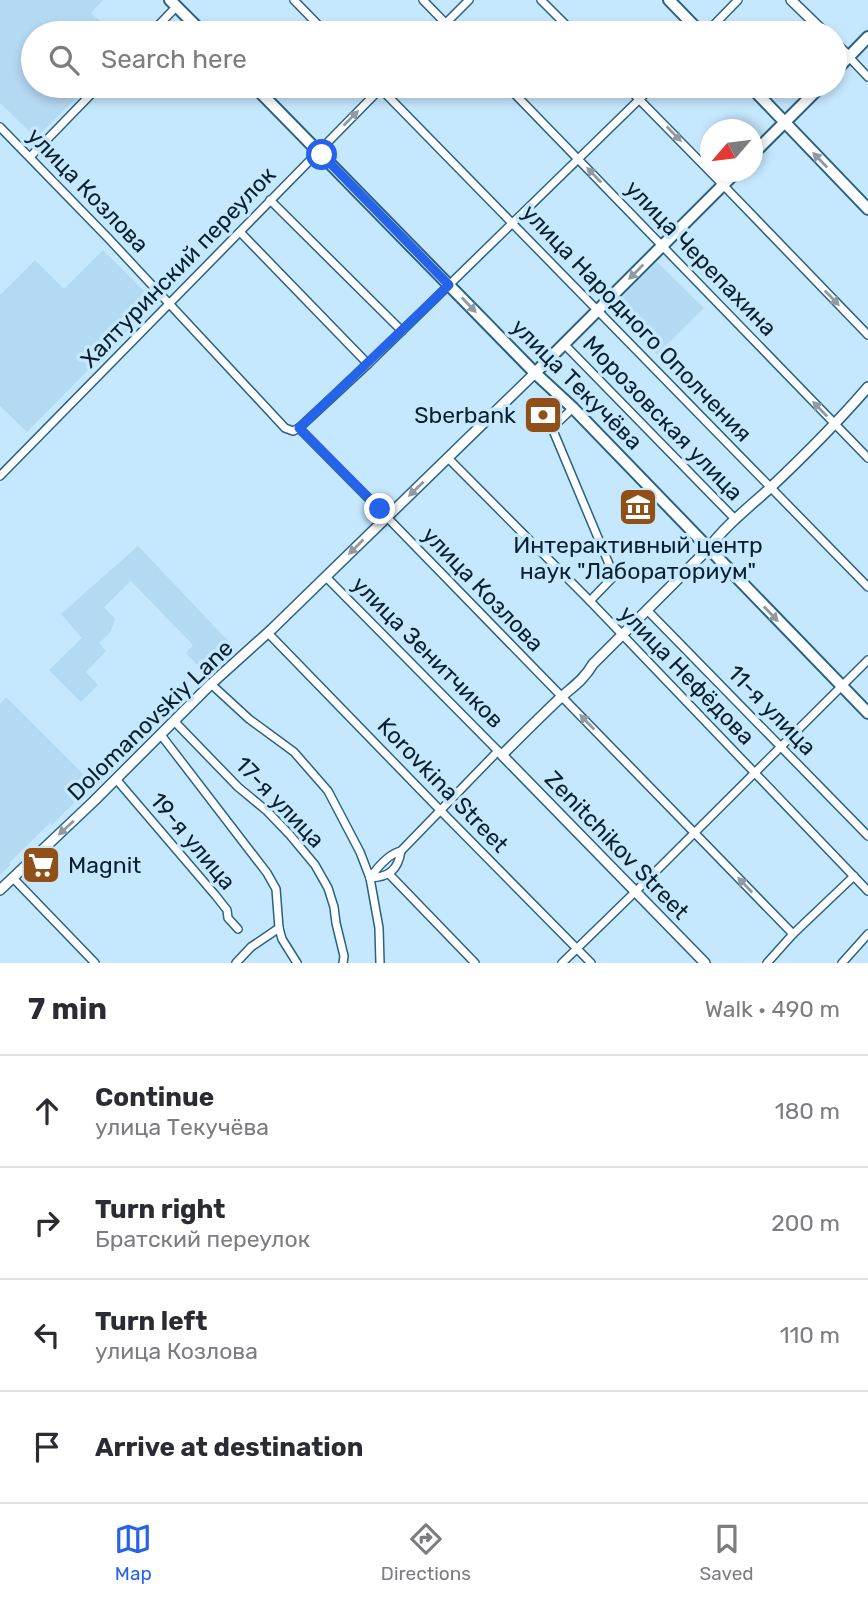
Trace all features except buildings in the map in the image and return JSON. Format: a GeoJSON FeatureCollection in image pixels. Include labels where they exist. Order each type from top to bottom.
{"type":"FeatureCollection","features":[{"type":"Feature","properties":{"kind":"main road"},"geometry":{"type":"LineString","coordinates":[[669,0],[691,21]]}},
{"type":"Feature","properties":{"kind":"main road"},"geometry":{"type":"LineString","coordinates":[[177,2],[193,21]]}},
{"type":"Feature","properties":{"kind":"main road"},"geometry":{"type":"LineString","coordinates":[[849,57],[868,37]]}},
{"type":"Feature","properties":{"kind":"main road","name":"улица Текучёва"},"geometry":{"type":"LineString","coordinates":[[266,98],[535,373],[573,408],[868,713]]}},
{"type":"Feature","properties":{"kind":"main road"},"geometry":{"type":"LineString","coordinates":[[761,98],[868,209]]}},
{"type":"Feature","properties":{"kind":"main road"},"geometry":{"type":"LineString","coordinates":[[763,144],[809,98]]}},
{"type":"Feature","properties":{"kind":"main road"},"geometry":{"type":"LineString","coordinates":[[535,373],[723,184]]}},
{"type":"Feature","properties":{"kind":"street"},"geometry":{"type":"LineString","coordinates":[[294,0],[314,21]]}},
{"type":"Feature","properties":{"kind":"street"},"geometry":{"type":"LineString","coordinates":[[423,0],[444,21]]}},
{"type":"Feature","properties":{"kind":"street"},"geometry":{"type":"LineString","coordinates":[[448,21],[469,0]]}},
{"type":"Feature","properties":{"kind":"street"},"geometry":{"type":"LineString","coordinates":[[541,0],[562,21]]}},
{"type":"Feature","properties":{"kind":"street"},"geometry":{"type":"LineString","coordinates":[[716,21],[738,0]]}},
{"type":"Feature","properties":{"kind":"street"},"geometry":{"type":"LineString","coordinates":[[791,0],[813,21]]}},
{"type":"Feature","properties":{"kind":"street"},"geometry":{"type":"LineString","coordinates":[[160,21],[177,2]]}},
{"type":"Feature","properties":{"kind":"street"},"geometry":{"type":"LineString","coordinates":[[849,57],[868,77]]}},
{"type":"Feature","properties":{"kind":"street"},"geometry":{"type":"LineString","coordinates":[[30,157],[87,98]]}},
{"type":"Feature","properties":{"kind":"street","name":"Халтуринский переулок"},"geometry":{"type":"LineString","coordinates":[[0,476],[370,98]]}},
{"type":"Feature","properties":{"kind":"street","name":"улица Народного Ополчения"},"geometry":{"type":"LineString","coordinates":[[392,98],[868,587]]}},
{"type":"Feature","properties":{"kind":"street","name":"улица Черепахина"},"geometry":{"type":"LineString","coordinates":[[519,98],[868,458]]}},
{"type":"Feature","properties":{"kind":"street"},"geometry":{"type":"LineString","coordinates":[[299,428],[639,99],[868,335]]}},
{"type":"Feature","properties":{"kind":"street","name":"улица Козлова"},"geometry":{"type":"LineString","coordinates":[[0,127],[170,303],[285,428],[293,431],[299,428],[793,934]]}},
{"type":"Feature","properties":{"kind":"street"},"geometry":{"type":"LineString","coordinates":[[270,200],[402,331]]}},
{"type":"Feature","properties":{"kind":"street"},"geometry":{"type":"LineString","coordinates":[[240,232],[368,364]]}},
{"type":"Feature","properties":{"kind":"street","name":"Морозовская улица"},"geometry":{"type":"LineString","coordinates":[[564,344],[736,519]]}},
{"type":"Feature","properties":{"kind":"street","name":"Dolomanovskiy Lane"},"geometry":{"type":"LineString","coordinates":[[0,891],[535,373]]}},
{"type":"Feature","properties":{"kind":"street"},"geometry":{"type":"LineString","coordinates":[[370,878],[389,874],[396,867],[401,851],[440,810],[575,688],[586,677],[593,664],[708,549],[724,529],[771,488],[868,387]]}},
{"type":"Feature","properties":{"kind":"street"},"geometry":{"type":"LineString","coordinates":[[573,408],[552,428],[614,576],[590,601]]}},
{"type":"Feature","properties":{"kind":"street","name":"улица Нефёдова"},"geometry":{"type":"LineString","coordinates":[[448,458],[590,601],[868,891]]}},
{"type":"Feature","properties":{"kind":"street","name":"улица Зенитчиков"},"geometry":{"type":"LineString","coordinates":[[326,577],[500,753]]}},
{"type":"Feature","properties":{"kind":"street","name":"11-я улица"},"geometry":{"type":"LineString","coordinates":[[647,610],[868,836]]}},
{"type":"Feature","properties":{"kind":"street","name":"Korovkina Street"},"geometry":{"type":"LineString","coordinates":[[268,633],[591,963]]}},
{"type":"Feature","properties":{"kind":"street"},"geometry":{"type":"LineString","coordinates":[[562,963],[868,660]]}},
{"type":"Feature","properties":{"kind":"street"},"geometry":{"type":"LineString","coordinates":[[211,684],[249,719],[294,752],[328,791],[354,840],[370,878],[379,928],[380,963]]}},
{"type":"Feature","properties":{"kind":"street","name":"17-я улица"},"geometry":{"type":"LineString","coordinates":[[174,721],[238,788],[267,811],[315,865],[328,888],[334,906],[343,963]]}},
{"type":"Feature","properties":{"kind":"street"},"geometry":{"type":"LineString","coordinates":[[161,735],[267,873],[276,889],[282,939],[296,963]]}},
{"type":"Feature","properties":{"kind":"street","name":"Zenitchikov Street"},"geometry":{"type":"LineString","coordinates":[[500,753],[705,963]]}},
{"type":"Feature","properties":{"kind":"street","name":"19-я улица"},"geometry":{"type":"LineString","coordinates":[[116,779],[216,896],[237,929]]}},
{"type":"Feature","properties":{"kind":"street"},"geometry":{"type":"LineString","coordinates":[[370,878],[390,856],[401,851]]}},
{"type":"Feature","properties":{"kind":"street"},"geometry":{"type":"LineString","coordinates":[[389,874],[473,962]]}},
{"type":"Feature","properties":{"kind":"street"},"geometry":{"type":"LineString","coordinates":[[766,963],[854,876]]}},
{"type":"Feature","properties":{"kind":"street"},"geometry":{"type":"LineString","coordinates":[[13,878],[95,963]]}},
{"type":"Feature","properties":{"kind":"street"},"geometry":{"type":"LineString","coordinates":[[236,963],[251,947],[279,928]]}},
{"type":"Feature","properties":{"kind":"street"},"geometry":{"type":"LineString","coordinates":[[842,963],[868,934]]}},
{"type":"Feature","properties":{"kind":"shaded area"},"geometry":{"type":"Polygon","coordinates":[[[0,0],[103,0],[91,13],[100,21],[21,21],[21,98],[76,98],[36,138],[0,103],[0,0]]]}},
{"type":"Feature","properties":{"kind":"shaded area"},"geometry":{"type":"Polygon","coordinates":[[[103,250],[155,302],[27,432],[0,406],[0,295],[35,260],[64,289],[103,250]]]}},
{"type":"Feature","properties":{"kind":"shaded area"},"geometry":{"type":"Polygon","coordinates":[[[657,262],[704,308],[657,355],[611,308],[657,262]]]}},
{"type":"Feature","properties":{"kind":"shaded area"},"geometry":{"type":"Polygon","coordinates":[[[138,546],[233,646],[205,673],[186,653],[193,645],[131,581],[104,607],[115,619],[110,633],[99,643],[106,651],[86,672],[98,685],[81,702],[49,670],[82,638],[61,614],[138,546]]]}},
{"type":"Feature","properties":{"kind":"shaded area"},"geometry":{"type":"Polygon","coordinates":[[[6,697],[93,784],[9,863],[0,875],[0,704],[6,697]]]}},
{"type":"Feature","properties":{"kind":"place","name":"Sberbank"},"geometry":{"type":"Point","coordinates":[543,415]}},
{"type":"Feature","properties":{"kind":"place","name":"Интерактивный центр наук \"Лабораториум\""},"geometry":{"type":"Point","coordinates":[638,507]}},
{"type":"Feature","properties":{"kind":"place","name":"Magnit"},"geometry":{"type":"Point","coordinates":[41,865]}},
{"type":"Feature","properties":{"kind":"route"},"geometry":{"type":"LineString","coordinates":[[322,155],[449,285],[299,428],[380,509]]}}]}
